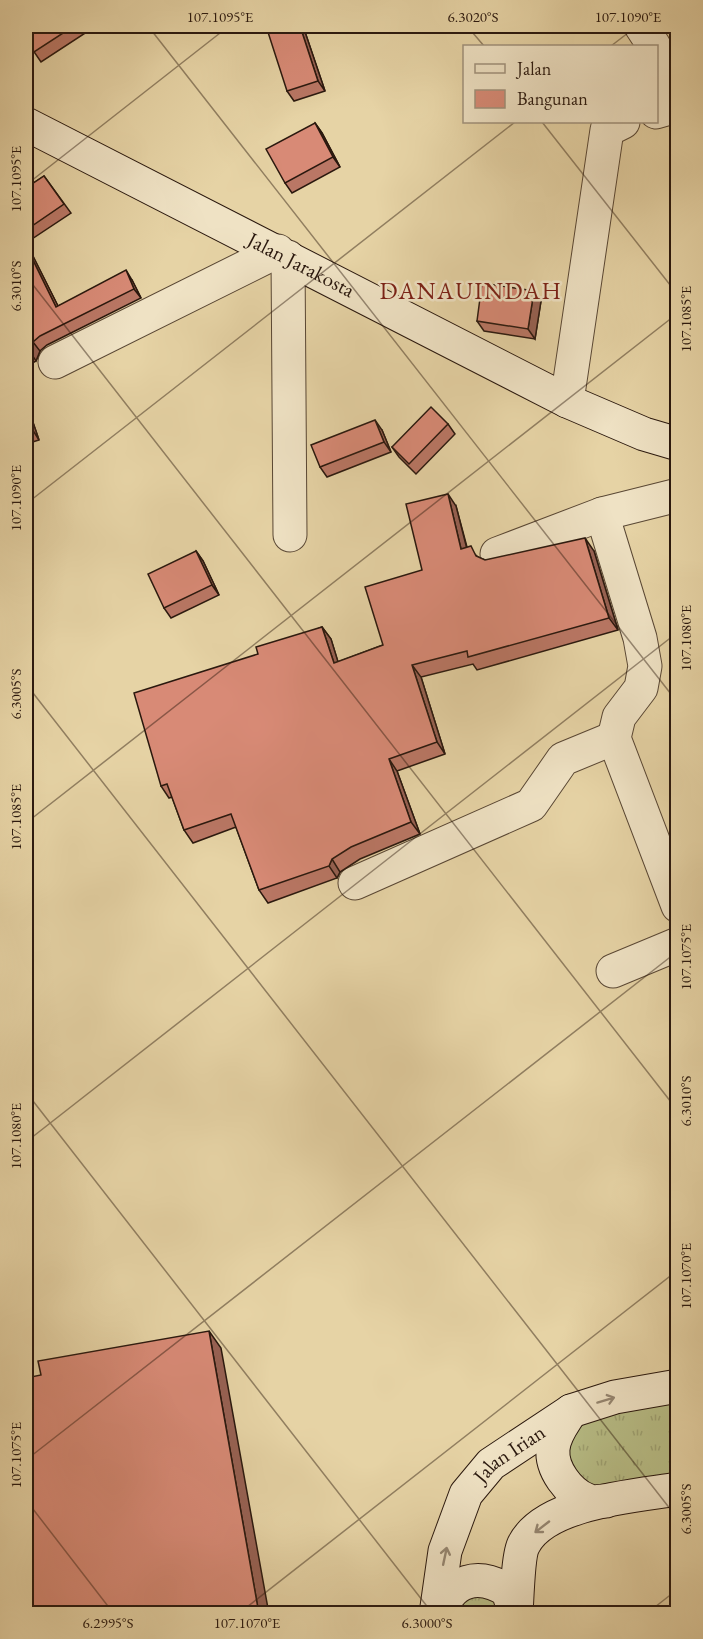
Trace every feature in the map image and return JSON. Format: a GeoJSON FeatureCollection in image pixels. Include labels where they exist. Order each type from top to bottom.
{"type":"FeatureCollection","features":[{"type":"Feature","properties":{"kind":"street"},"geometry":{"type":"LineString","coordinates":[[641,26],[653,45]]}},
{"type":"Feature","properties":{"kind":"street"},"geometry":{"type":"LineString","coordinates":[[658,53],[661,58],[668,109]]}},
{"type":"Feature","properties":{"kind":"street"},"geometry":{"type":"LineString","coordinates":[[567,401],[607,130],[621,123]]}},
{"type":"Feature","properties":{"kind":"street","name":"Jalan Jarakosta"},"geometry":{"type":"LineString","coordinates":[[26,124],[567,401],[644,434],[678,444]]}},
{"type":"Feature","properties":{"kind":"street"},"geometry":{"type":"LineString","coordinates":[[55,362],[283,254],[290,535]]}},
{"type":"Feature","properties":{"kind":"street"},"geometry":{"type":"LineString","coordinates":[[498,554],[602,514],[678,495]]}},
{"type":"Feature","properties":{"kind":"street"},"geometry":{"type":"LineString","coordinates":[[602,514],[640,638],[645,666],[642,688],[619,717],[614,738],[678,906]]}},
{"type":"Feature","properties":{"kind":"street"},"geometry":{"type":"LineString","coordinates":[[355,883],[531,806],[563,759],[614,738]]}},
{"type":"Feature","properties":{"kind":"street"},"geometry":{"type":"LineString","coordinates":[[613,970],[678,944]]}},
{"type":"Feature","properties":{"kind":"street","name":"Jalan Irian"},"geometry":{"type":"LineString","coordinates":[[438,1614],[446,1551],[466,1494],[491,1464],[571,1411],[615,1397],[678,1386]]}},
{"type":"Feature","properties":{"kind":"street"},"geometry":{"type":"LineString","coordinates":[[571,1411],[557,1432],[552,1449],[561,1477],[569,1488],[589,1502],[678,1489]]}},
{"type":"Feature","properties":{"kind":"street"},"geometry":{"type":"LineString","coordinates":[[515,1614],[523,1545],[537,1530],[555,1517],[606,1501]]}},
{"type":"Feature","properties":{"kind":"street"},"geometry":{"type":"LineString","coordinates":[[438,1614],[451,1591],[466,1583],[484,1579],[508,1591],[515,1614]]}},
{"type":"Feature","properties":{"kind":"green space"},"geometry":{"type":"Polygon","coordinates":[[[677,1386],[677,1489],[589,1501],[557,1432],[677,1386]]]}},
{"type":"Feature","properties":{"kind":"green space"},"geometry":{"type":"Polygon","coordinates":[[[466,1583],[515,1614],[440,1614],[466,1583]]]}},
{"type":"Feature","properties":{"kind":"building"},"geometry":{"type":"Polygon","coordinates":[[[26,26],[74,26],[34,52],[26,40],[26,26]]]}},
{"type":"Feature","properties":{"kind":"building"},"geometry":{"type":"Polygon","coordinates":[[[266,26],[300,26],[318,81],[287,91],[266,26]]]}},
{"type":"Feature","properties":{"kind":"building"},"geometry":{"type":"Polygon","coordinates":[[[315,123],[333,157],[285,183],[266,149],[315,123]]]}},
{"type":"Feature","properties":{"kind":"building"},"geometry":{"type":"Polygon","coordinates":[[[44,176],[64,204],[26,230],[26,188],[44,176]]]}},
{"type":"Feature","properties":{"kind":"building"},"geometry":{"type":"Polygon","coordinates":[[[26,246],[56,307],[126,270],[134,289],[40,336],[33,342],[30,352],[26,354],[26,317],[28,316],[26,310],[26,246]]]}},
{"type":"Feature","properties":{"kind":"building"},"geometry":{"type":"Polygon","coordinates":[[[482,283],[534,291],[528,329],[477,321],[482,283]]]}},
{"type":"Feature","properties":{"kind":"building"},"geometry":{"type":"Polygon","coordinates":[[[431,407],[448,424],[409,464],[392,447],[431,407]]]}},
{"type":"Feature","properties":{"kind":"building"},"geometry":{"type":"Polygon","coordinates":[[[26,412],[32,429],[26,432],[26,412]]]}},
{"type":"Feature","properties":{"kind":"building"},"geometry":{"type":"Polygon","coordinates":[[[375,420],[384,442],[320,467],[311,445],[375,420]]]}},
{"type":"Feature","properties":{"kind":"building"},"geometry":{"type":"Polygon","coordinates":[[[448,494],[461,549],[471,546],[476,556],[485,560],[585,538],[609,618],[468,657],[467,651],[412,665],[437,742],[389,759],[411,822],[351,847],[332,859],[329,866],[259,890],[231,814],[184,830],[167,784],[161,786],[134,693],[258,654],[256,647],[322,627],[334,663],[383,645],[365,587],[422,570],[406,504],[448,494]]]}},
{"type":"Feature","properties":{"kind":"building"},"geometry":{"type":"Polygon","coordinates":[[[196,551],[212,585],[164,608],[148,574],[196,551]]]}},
{"type":"Feature","properties":{"kind":"building"},"geometry":{"type":"Polygon","coordinates":[[[209,1331],[259,1614],[26,1614],[26,1378],[41,1375],[38,1361],[209,1331]]]}},
{"type":"Feature","properties":{"kind":"district","name":"DANAUINDAH"},"geometry":{"type":"Point","coordinates":[471,291]}}]}
